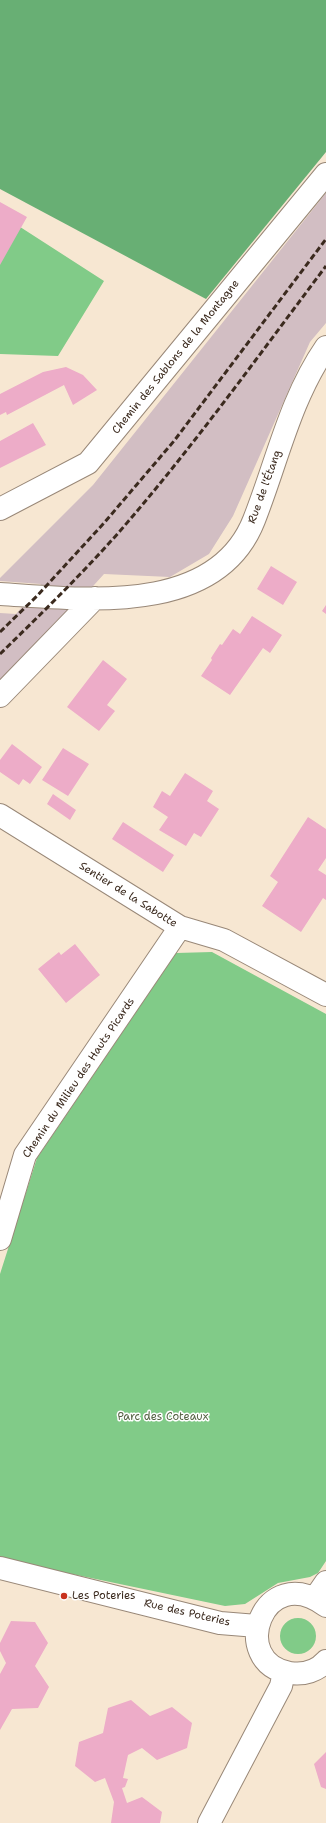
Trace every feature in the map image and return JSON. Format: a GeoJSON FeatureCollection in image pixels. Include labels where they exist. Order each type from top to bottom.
{"type":"FeatureCollection","features":[{"type":"Feature","properties":{"kind":"street","name":"Chemin des Sablons de la Montagne"},"geometry":{"type":"LineString","coordinates":[[0,509],[88,463],[326,174]]}},
{"type":"Feature","properties":{"kind":"street","name":"Rue de l'Étang"},"geometry":{"type":"LineString","coordinates":[[0,594],[58,598],[95,598],[157,594],[183,587],[209,576],[228,560],[241,545],[254,521],[290,415],[317,360],[326,347]]}},
{"type":"Feature","properties":{"kind":"street"},"geometry":{"type":"LineString","coordinates":[[0,696],[95,598]]}},
{"type":"Feature","properties":{"kind":"street","name":"Sentier de la Sabotte"},"geometry":{"type":"LineString","coordinates":[[0,815],[180,927],[224,940],[326,995]]}},
{"type":"Feature","properties":{"kind":"street","name":"Chemin du Milieu des Hauts Picards"},"geometry":{"type":"LineString","coordinates":[[0,1238],[25,1154],[180,927]]}},
{"type":"Feature","properties":{"kind":"street","name":"Rue des Poteries"},"geometry":{"type":"LineString","coordinates":[[0,1568],[220,1623],[257,1626]]}},
{"type":"Feature","properties":{"kind":"street"},"geometry":{"type":"LineString","coordinates":[[322,1595],[291,1594],[279,1598],[269,1605],[261,1615],[257,1626],[257,1638],[259,1649],[265,1659],[274,1667],[284,1672],[298,1674],[311,1672],[326,1661]]}},
{"type":"Feature","properties":{"kind":"street"},"geometry":{"type":"LineString","coordinates":[[209,1823],[281,1686],[284,1672]]}},
{"type":"Feature","properties":{"kind":"shaded area"},"geometry":{"type":"Polygon","coordinates":[[[326,193],[326,323],[310,342],[233,516],[209,554],[170,577],[104,574],[0,689],[0,613],[16,614],[41,584],[0,581],[0,578],[93,485],[326,193]]]}},
{"type":"Feature","properties":{"kind":"green space"},"geometry":{"type":"Polygon","coordinates":[[[0,0],[326,0],[326,152],[206,299],[0,189],[0,0]]]}},
{"type":"Feature","properties":{"kind":"green space"},"geometry":{"type":"Polygon","coordinates":[[[0,214],[104,281],[58,356],[0,354],[0,214]]]}},
{"type":"Feature","properties":{"kind":"green space","name":"Parc des Coteaux"},"geometry":{"type":"Polygon","coordinates":[[[212,952],[326,1014],[326,1561],[318,1573],[310,1577],[278,1583],[245,1604],[225,1606],[0,1559],[0,1274],[37,1158],[176,953],[212,952]]]}},
{"type":"Feature","properties":{"kind":"green space"},"geometry":{"type":"Polygon","coordinates":[[[302,1618],[311,1623],[315,1629],[315,1643],[311,1649],[302,1654],[294,1654],[285,1649],[281,1643],[280,1632],[285,1623],[291,1619],[302,1618]]]}},
{"type":"Feature","properties":{"kind":"building"},"geometry":{"type":"Polygon","coordinates":[[[0,202],[27,217],[0,265],[0,202]]]}},
{"type":"Feature","properties":{"kind":"building"},"geometry":{"type":"Polygon","coordinates":[[[66,367],[83,375],[97,390],[73,405],[64,385],[7,415],[6,412],[0,415],[0,394],[43,372],[66,367]]]}},
{"type":"Feature","properties":{"kind":"building"},"geometry":{"type":"Polygon","coordinates":[[[33,423],[46,445],[0,468],[0,441],[33,423]]]}},
{"type":"Feature","properties":{"kind":"building"},"geometry":{"type":"Polygon","coordinates":[[[271,566],[297,582],[283,605],[257,589],[271,566]]]}},
{"type":"Feature","properties":{"kind":"building"},"geometry":{"type":"Polygon","coordinates":[[[326,605],[326,614],[322,611],[326,605]]]}},
{"type":"Feature","properties":{"kind":"building"},"geometry":{"type":"Polygon","coordinates":[[[252,616],[282,635],[270,653],[263,648],[230,695],[201,676],[212,660],[211,658],[220,644],[222,645],[233,629],[240,634],[252,616]]]}},
{"type":"Feature","properties":{"kind":"building"},"geometry":{"type":"Polygon","coordinates":[[[103,660],[127,679],[107,705],[115,711],[99,731],[67,707],[103,660]]]}},
{"type":"Feature","properties":{"kind":"building"},"geometry":{"type":"Polygon","coordinates":[[[12,744],[42,767],[30,784],[23,779],[19,785],[0,772],[0,760],[12,744]]]}},
{"type":"Feature","properties":{"kind":"building"},"geometry":{"type":"Polygon","coordinates":[[[63,748],[89,764],[68,796],[42,780],[63,748]]]}},
{"type":"Feature","properties":{"kind":"building"},"geometry":{"type":"Polygon","coordinates":[[[185,773],[213,791],[207,801],[219,809],[201,837],[194,833],[186,846],[159,830],[168,817],[153,807],[162,791],[170,796],[185,773]]]}},
{"type":"Feature","properties":{"kind":"building"},"geometry":{"type":"Polygon","coordinates":[[[53,794],[76,810],[70,820],[47,804],[53,794]]]}},
{"type":"Feature","properties":{"kind":"building"},"geometry":{"type":"Polygon","coordinates":[[[308,817],[326,829],[326,858],[318,870],[326,875],[326,900],[323,898],[301,932],[262,906],[278,882],[270,876],[308,817]]]}},
{"type":"Feature","properties":{"kind":"building"},"geometry":{"type":"Polygon","coordinates":[[[123,822],[174,855],[163,872],[112,839],[123,822]]]}},
{"type":"Feature","properties":{"kind":"building"},"geometry":{"type":"Polygon","coordinates":[[[75,944],[100,975],[66,1003],[38,969],[59,952],[61,955],[75,944]]]}},
{"type":"Feature","properties":{"kind":"building"},"geometry":{"type":"Polygon","coordinates":[[[11,1621],[35,1622],[48,1643],[35,1666],[49,1687],[38,1708],[12,1709],[0,1730],[0,1674],[6,1663],[0,1651],[0,1643],[11,1621]]]}},
{"type":"Feature","properties":{"kind":"building"},"geometry":{"type":"Polygon","coordinates":[[[131,1700],[150,1716],[172,1707],[192,1723],[187,1748],[157,1760],[142,1748],[128,1755],[123,1778],[128,1779],[125,1787],[122,1788],[127,1803],[142,1797],[162,1812],[160,1823],[111,1823],[114,1802],[105,1778],[95,1782],[75,1766],[79,1742],[103,1733],[108,1708],[131,1700]]]}},
{"type":"Feature","properties":{"kind":"building"},"geometry":{"type":"Polygon","coordinates":[[[326,1752],[326,1789],[321,1787],[314,1764],[326,1752]]]}},
{"type":"Feature","properties":{"kind":"railway"},"geometry":{"type":"LineString","coordinates":[[0,632],[37,596],[104,523],[174,441],[326,239]]}},
{"type":"Feature","properties":{"kind":"railway"},"geometry":{"type":"LineString","coordinates":[[0,654],[91,563],[174,467],[326,266]]}},
{"type":"Feature","properties":{"kind":"place","name":"Les Poteries"},"geometry":{"type":"Point","coordinates":[64,1596]}}]}
